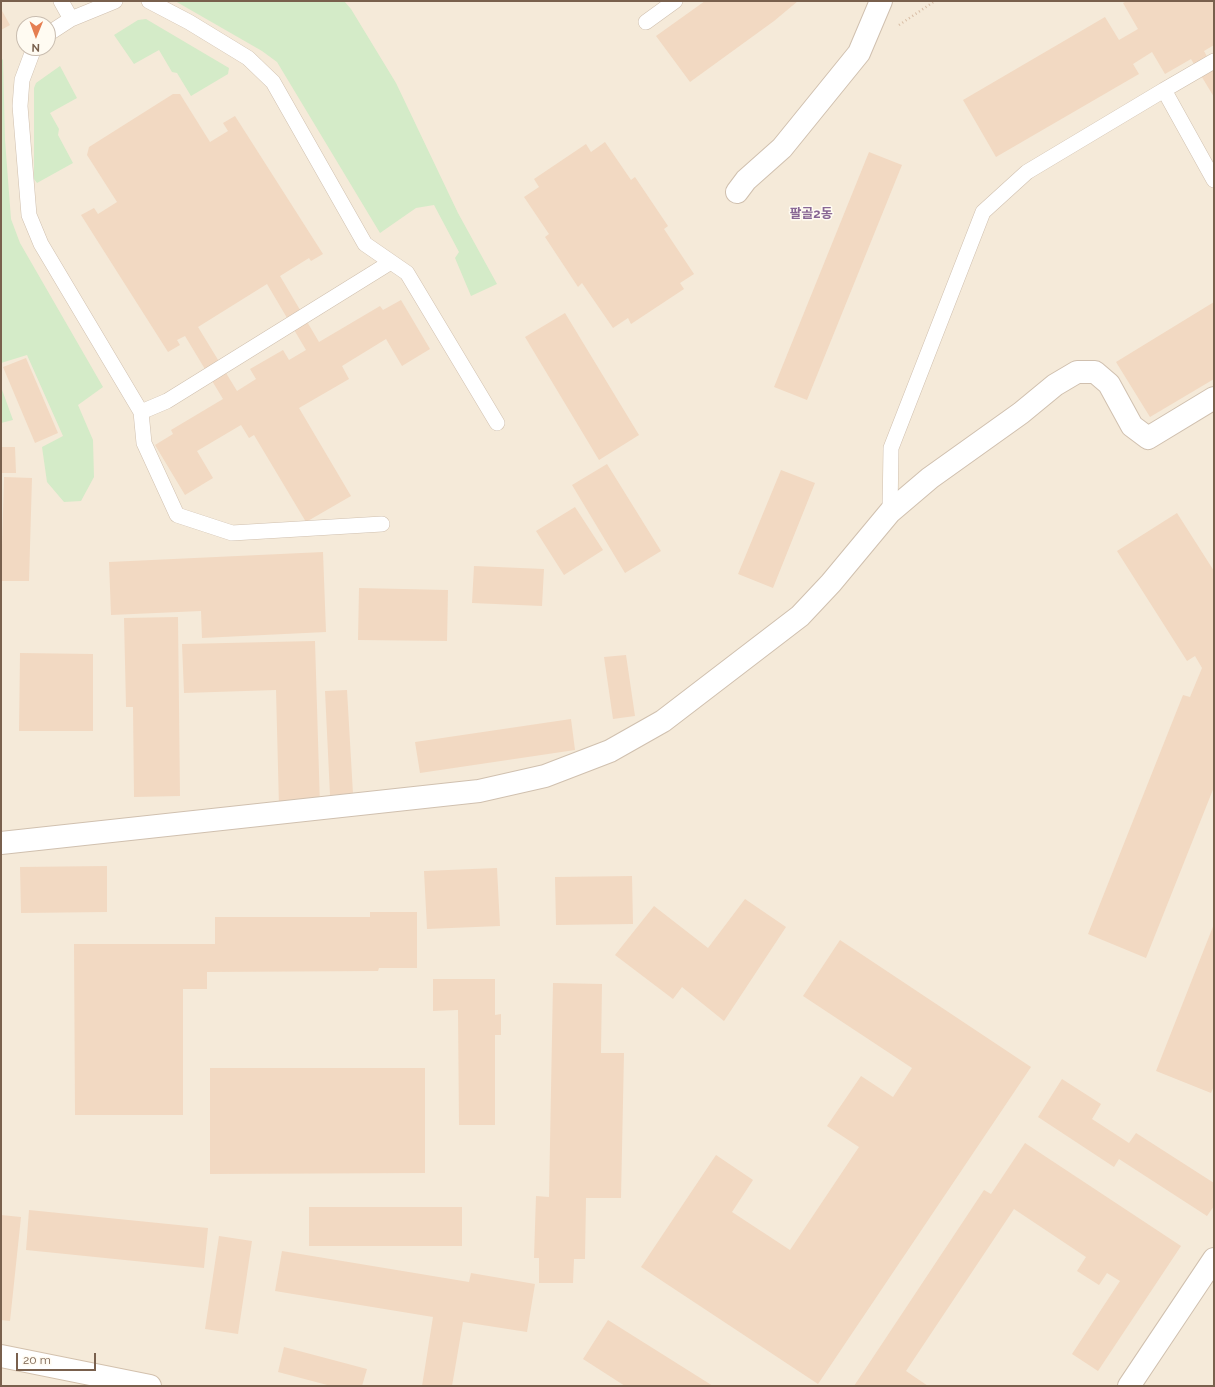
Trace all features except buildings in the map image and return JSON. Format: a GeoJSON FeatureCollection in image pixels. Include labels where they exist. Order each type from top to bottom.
{"type":"FeatureCollection","features":[{"type":"Feature","properties":{"kind":"street"},"geometry":{"type":"LineString","coordinates":[[737,192],[746,180],[782,148],[859,53],[881,1]]}},
{"type":"Feature","properties":{"kind":"street"},"geometry":{"type":"LineString","coordinates":[[1,843],[479,791],[545,776],[610,751],[663,721],[800,616],[831,583],[890,512],[930,478],[1021,413],[1055,385],[1077,372],[1095,372],[1109,384],[1132,426],[1148,438],[1214,398]]}},
{"type":"Feature","properties":{"kind":"street"},"geometry":{"type":"LineString","coordinates":[[1129,1386],[1214,1259]]}},
{"type":"Feature","properties":{"kind":"street"},"geometry":{"type":"LineString","coordinates":[[1,1356],[150,1386]]}},
{"type":"Feature","properties":{"kind":"lane"},"geometry":{"type":"LineString","coordinates":[[61,1],[70,19]]}},
{"type":"Feature","properties":{"kind":"lane"},"geometry":{"type":"LineString","coordinates":[[56,29],[70,19],[114,1]]}},
{"type":"Feature","properties":{"kind":"lane"},"geometry":{"type":"LineString","coordinates":[[149,1],[189,22],[248,58],[273,82],[364,244],[407,273],[497,423]]}},
{"type":"Feature","properties":{"kind":"lane"},"geometry":{"type":"LineString","coordinates":[[646,22],[675,1]]}},
{"type":"Feature","properties":{"kind":"lane"},"geometry":{"type":"LineString","coordinates":[[31,56],[22,80],[20,106],[29,215],[41,244],[141,412],[144,443],[177,515],[232,533],[382,524]]}},
{"type":"Feature","properties":{"kind":"lane"},"geometry":{"type":"LineString","coordinates":[[890,512],[891,448],[983,212],[1027,172],[1214,61]]}},
{"type":"Feature","properties":{"kind":"lane"},"geometry":{"type":"LineString","coordinates":[[1164,90],[1214,180]]}},
{"type":"Feature","properties":{"kind":"lane"},"geometry":{"type":"LineString","coordinates":[[141,412],[167,401],[391,262]]}},
{"type":"Feature","properties":{"kind":"shaded area"},"geometry":{"type":"Polygon","coordinates":[[[1,1],[1214,1],[1214,1386],[1,1386],[1,1]]]}},
{"type":"Feature","properties":{"kind":"green space"},"geometry":{"type":"Polygon","coordinates":[[[175,1],[344,1],[351,9],[396,83],[458,213],[497,284],[471,296],[455,258],[459,252],[434,205],[416,208],[380,233],[277,62],[262,51],[175,1]]]}},
{"type":"Feature","properties":{"kind":"green space"},"geometry":{"type":"Polygon","coordinates":[[[146,19],[229,68],[228,74],[191,96],[177,73],[172,72],[159,50],[134,64],[114,35],[138,20],[146,19]]]}},
{"type":"Feature","properties":{"kind":"green space"},"geometry":{"type":"Polygon","coordinates":[[[3,59],[5,140],[11,219],[20,243],[103,387],[78,405],[93,440],[94,477],[81,501],[64,502],[47,482],[42,447],[63,436],[27,355],[1,363],[1,61],[3,59]]]}},
{"type":"Feature","properties":{"kind":"green space"},"geometry":{"type":"Polygon","coordinates":[[[60,66],[77,98],[50,113],[59,129],[58,135],[73,163],[37,183],[34,179],[34,88],[36,83],[60,66]]]}},
{"type":"Feature","properties":{"kind":"green space"},"geometry":{"type":"Polygon","coordinates":[[[1,387],[13,420],[1,423],[1,387]]]}},
{"type":"Feature","properties":{"kind":"district","name":"팔골2동"},"geometry":{"type":"Point","coordinates":[811,214]}}]}
